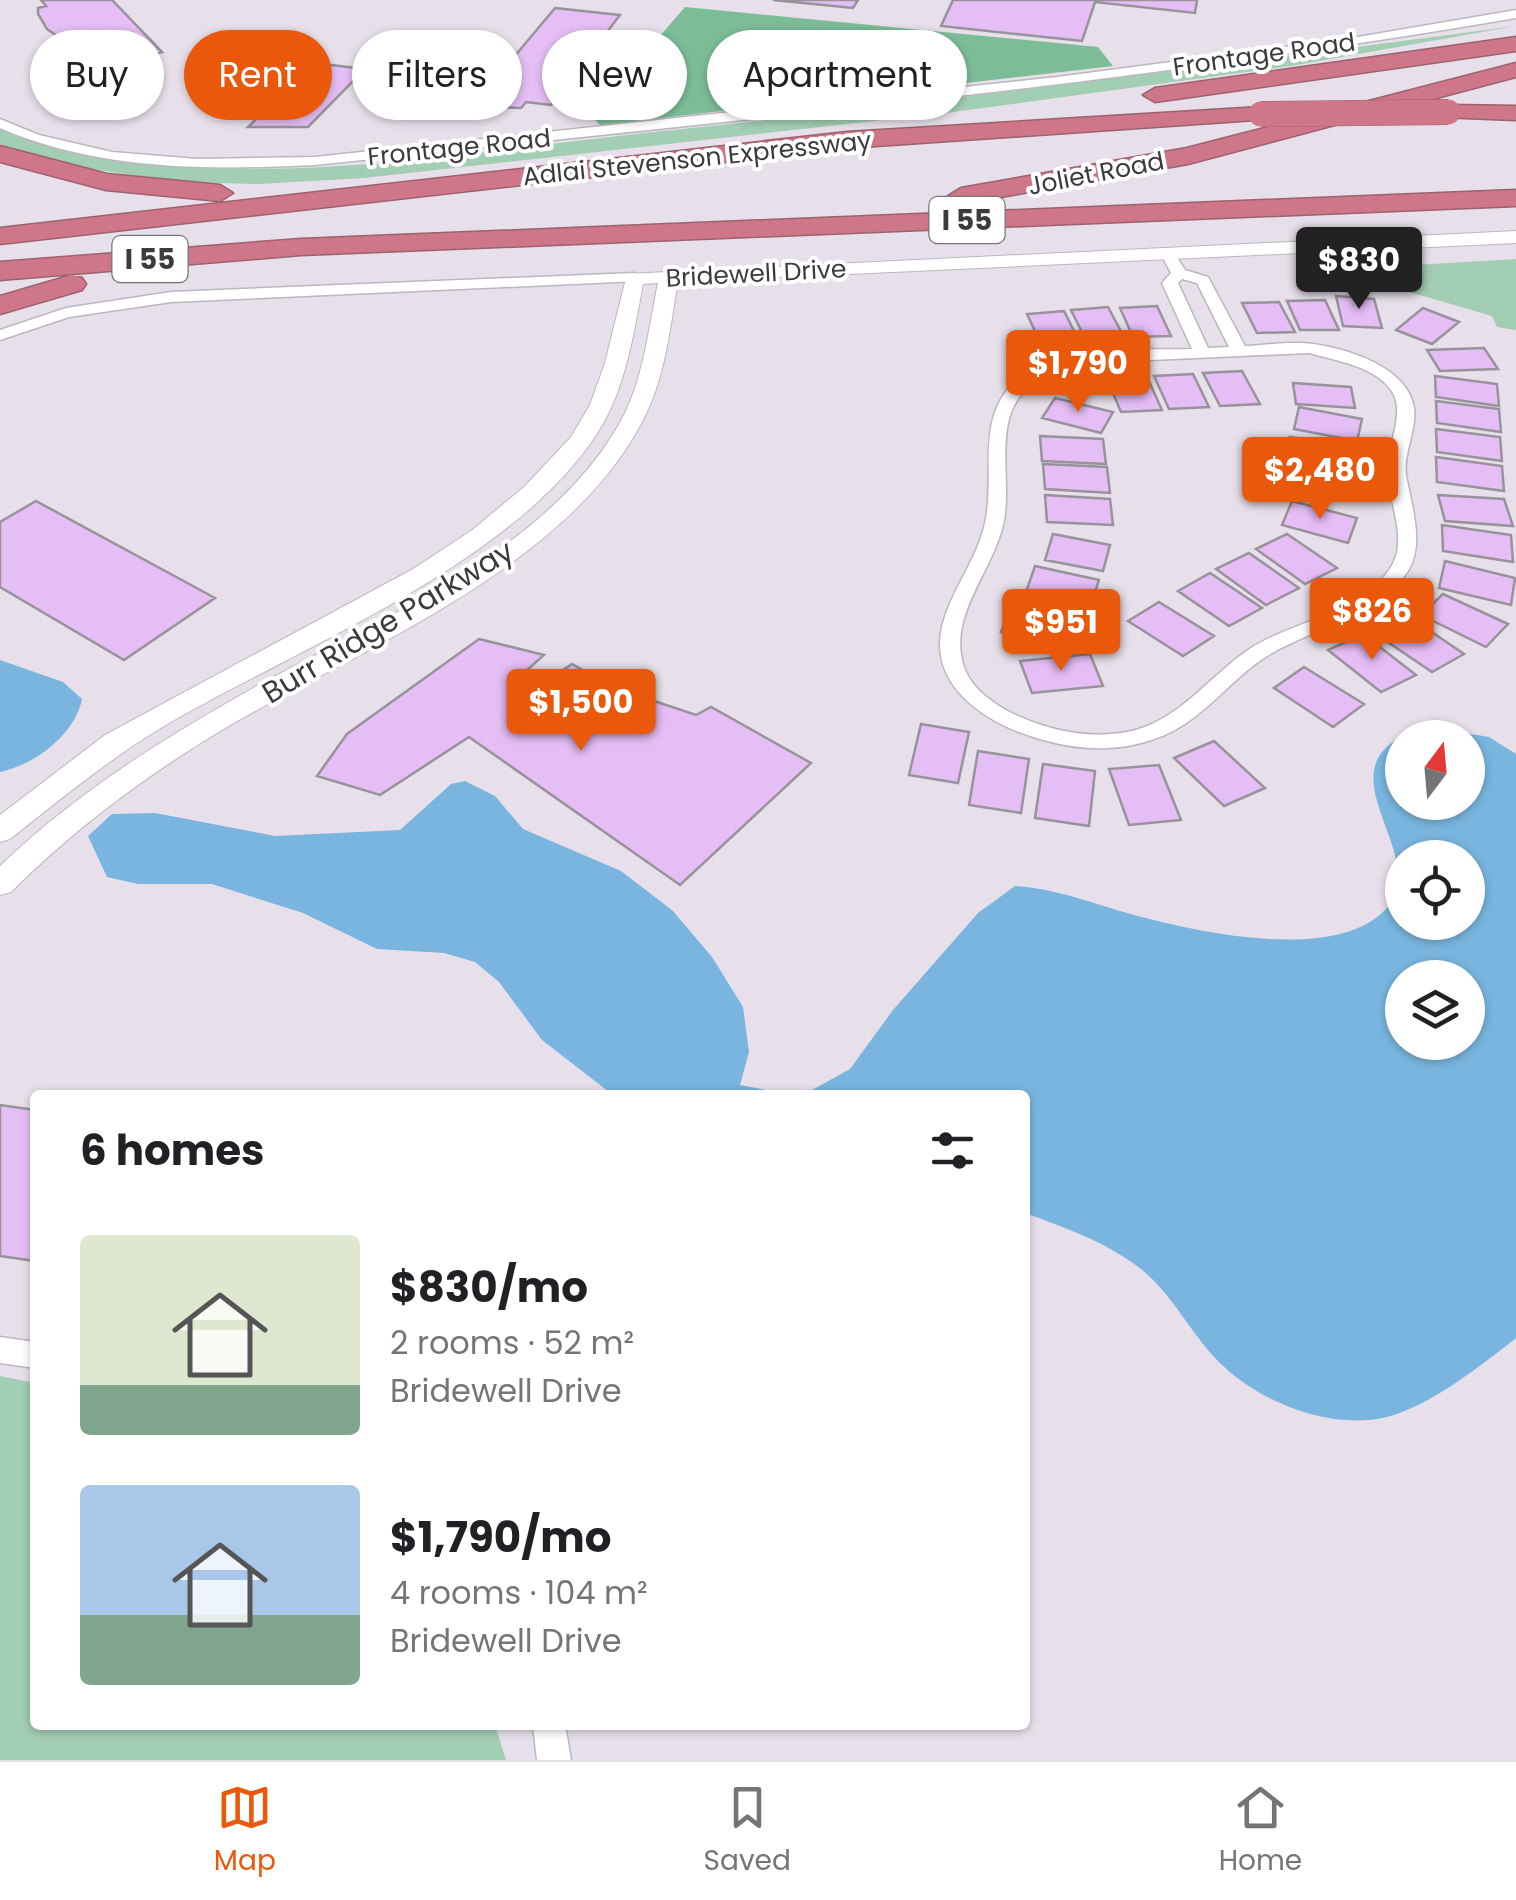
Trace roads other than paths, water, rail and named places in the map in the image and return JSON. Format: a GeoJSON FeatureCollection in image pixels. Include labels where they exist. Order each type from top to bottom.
{"type":"FeatureCollection","features":[{"type":"Feature","properties":{"kind":"highway"},"geometry":{"type":"LineString","coordinates":[[847,140],[1516,44]]}},
{"type":"Feature","properties":{"kind":"highway","name":"Joliet Road"},"geometry":{"type":"LineString","coordinates":[[667,232],[1079,178],[1257,140],[1516,70]]}},
{"type":"Feature","properties":{"kind":"highway","name":"Adlai Stevenson Expressway"},"geometry":{"type":"LineString","coordinates":[[0,236],[847,140],[1261,114],[1516,113]]}},
{"type":"Feature","properties":{"kind":"highway"},"geometry":{"type":"LineString","coordinates":[[0,154],[106,182],[208,193],[466,183]]}},
{"type":"Feature","properties":{"kind":"highway","name":"I 55"},"geometry":{"type":"LineString","coordinates":[[0,271],[301,247],[1516,198]]}},
{"type":"Feature","properties":{"kind":"highway"},"geometry":{"type":"LineString","coordinates":[[1267,208],[1516,209]]}},
{"type":"Feature","properties":{"kind":"highway"},"geometry":{"type":"LineString","coordinates":[[0,305],[83,281],[301,247]]}},
{"type":"Feature","properties":{"kind":"street","name":"Frontage Road"},"geometry":{"type":"LineString","coordinates":[[0,123],[52,141],[127,156],[216,164],[314,162],[1076,79],[1346,43],[1516,14]]}},
{"type":"Feature","properties":{"kind":"street","name":"Bridewell Drive"},"geometry":{"type":"LineString","coordinates":[[0,334],[66,313],[171,297],[1516,238]]}},
{"type":"Feature","properties":{"kind":"street"},"geometry":{"type":"LineString","coordinates":[[1168,254],[1179,273],[1203,280],[1238,349]]}},
{"type":"Feature","properties":{"kind":"street"},"geometry":{"type":"LineString","coordinates":[[1179,273],[1170,282],[1200,351]]}},
{"type":"Feature","properties":{"kind":"street","name":"Burr Ridge Parkway"},"geometry":{"type":"LineString","coordinates":[[0,884],[72,817],[170,748],[506,556],[586,488],[635,416],[655,345],[668,277]]}},
{"type":"Feature","properties":{"kind":"street","name":"Burr Ridge Parkway"},"geometry":{"type":"LineString","coordinates":[[0,830],[113,744],[399,588],[515,509],[581,440],[613,377],[634,278]]}},
{"type":"Feature","properties":{"kind":"street"},"geometry":{"type":"LineString","coordinates":[[1311,348],[1376,368],[1400,388],[1406,411],[1396,466],[1408,547],[1400,573],[1374,598],[1261,651],[1176,722],[1153,732],[1108,742],[1073,740],[1041,734],[1005,718],[978,699],[957,676],[947,650],[949,627],[997,524],[997,426],[1001,408],[1020,382],[1071,360],[1200,351],[1311,348]]}},
{"type":"Feature","properties":{"kind":"street"},"geometry":{"type":"LineString","coordinates":[[0,1350],[30,1354]]}},
{"type":"Feature","properties":{"kind":"street"},"geometry":{"type":"LineString","coordinates":[[550,1730],[554,1760]]}},
{"type":"Feature","properties":{"kind":"water"},"geometry":{"type":"Polygon","coordinates":[[[0,660],[63,682],[82,699],[71,725],[51,746],[26,763],[0,772],[0,660]]]}},
{"type":"Feature","properties":{"kind":"water"},"geometry":{"type":"Polygon","coordinates":[[[1485,736],[1516,754],[1516,1338],[1437,1395],[1403,1412],[1342,1420],[1297,1410],[1254,1389],[1219,1362],[1141,1269],[1100,1243],[1030,1215],[1030,1090],[812,1090],[850,1069],[893,1010],[978,913],[1015,886],[1228,935],[1264,939],[1333,936],[1362,926],[1385,910],[1385,940],[1485,940],[1485,840],[1390,840],[1374,784],[1377,761],[1385,752],[1385,820],[1485,820],[1485,736]]]}},
{"type":"Feature","properties":{"kind":"water"},"geometry":{"type":"Polygon","coordinates":[[[465,781],[495,796],[523,829],[621,871],[673,911],[712,957],[743,1007],[749,1052],[740,1085],[766,1090],[607,1090],[542,1040],[499,982],[475,962],[444,953],[377,949],[303,913],[212,884],[138,884],[107,877],[88,836],[112,814],[155,813],[275,836],[400,830],[451,784],[465,781]]]}}]}
